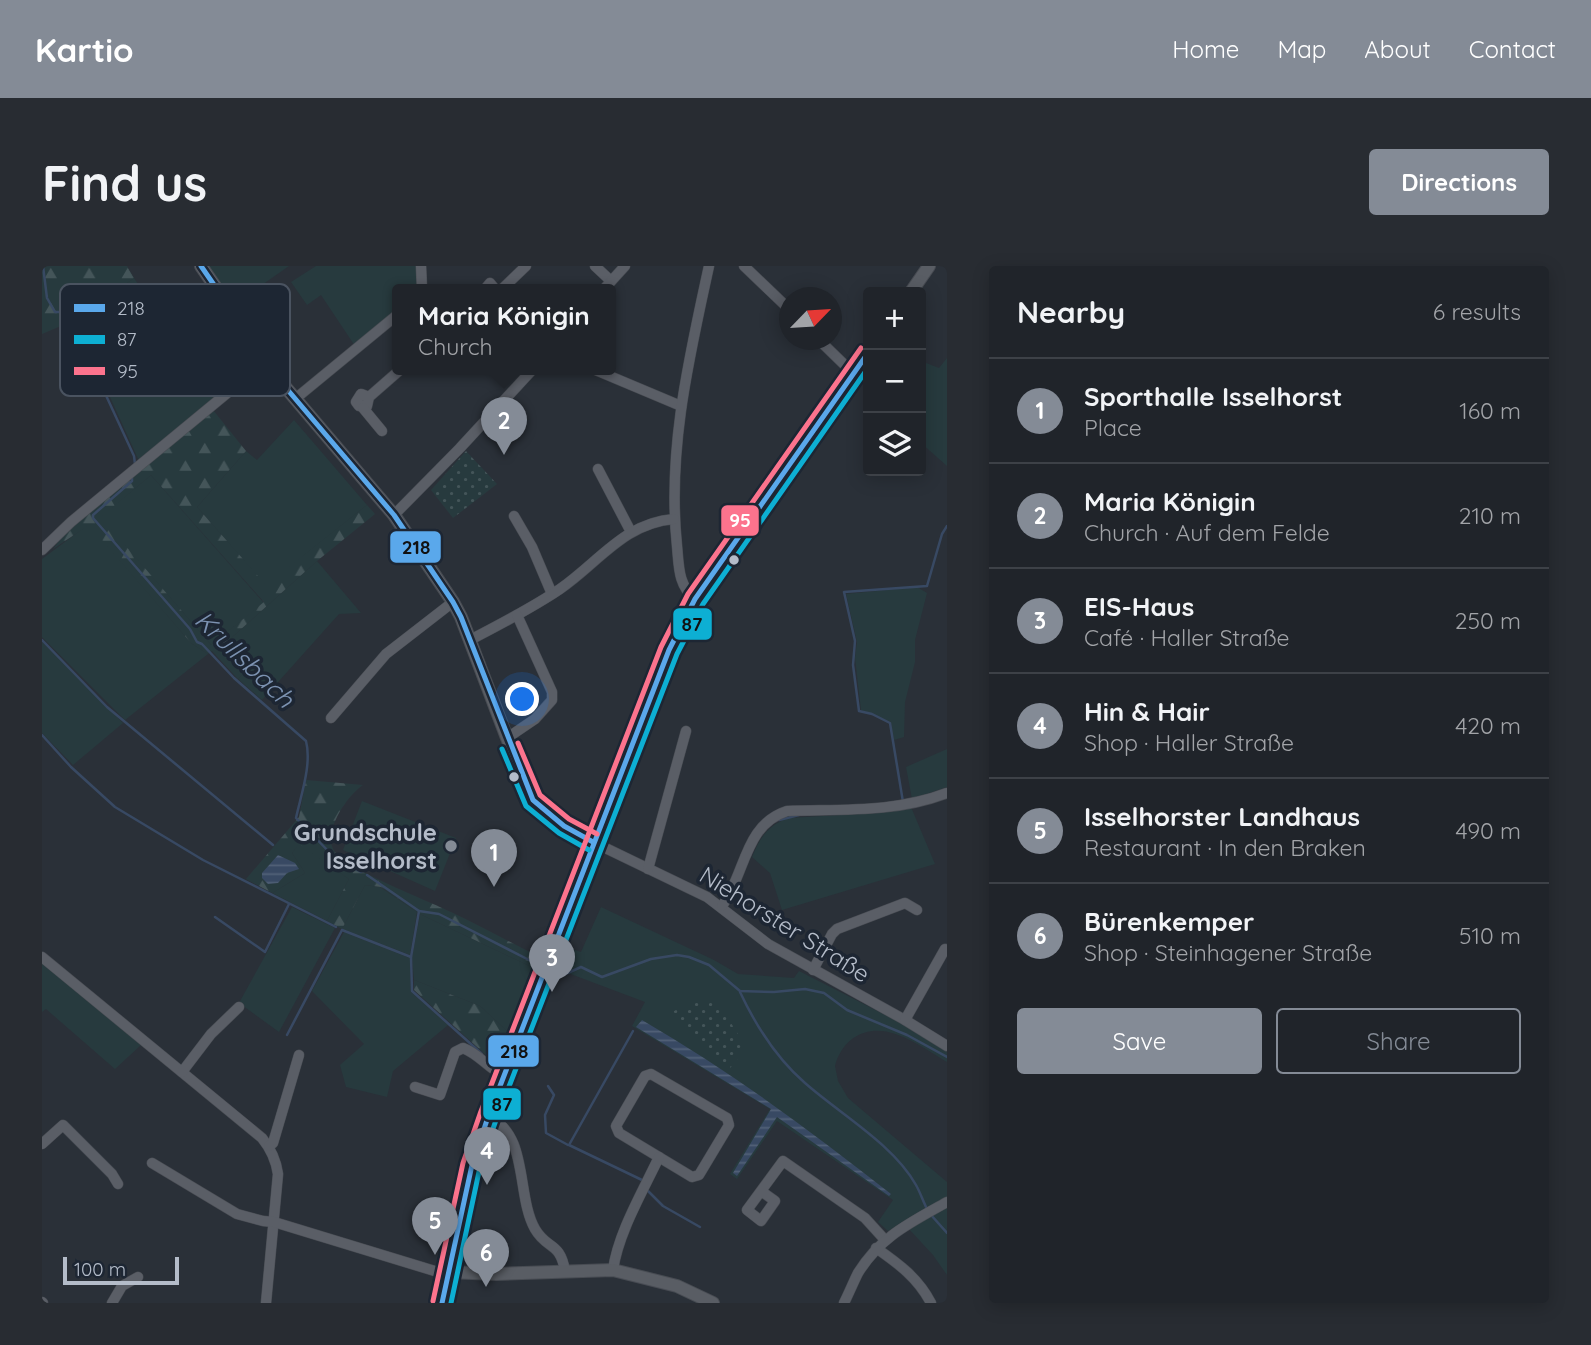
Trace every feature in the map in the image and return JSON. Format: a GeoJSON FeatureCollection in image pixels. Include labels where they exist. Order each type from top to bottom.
{"type":"FeatureCollection","features":[{"type":"Feature","properties":{"kind":"street","name":"Niehorster Straße"},"geometry":{"type":"LineString","coordinates":[[201,266],[213,284]]}},
{"type":"Feature","properties":{"kind":"street"},"geometry":{"type":"LineString","coordinates":[[421,266],[422,284]]}},
{"type":"Feature","properties":{"kind":"street"},"geometry":{"type":"LineString","coordinates":[[507,284],[526,266]]}},
{"type":"Feature","properties":{"kind":"street"},"geometry":{"type":"LineString","coordinates":[[596,266],[607,284]]}},
{"type":"Feature","properties":{"kind":"street"},"geometry":{"type":"LineString","coordinates":[[609,284],[625,266]]}},
{"type":"Feature","properties":{"kind":"street"},"geometry":{"type":"LineString","coordinates":[[695,598],[687,592],[681,580],[674,519],[675,452],[681,406],[709,266]]}},
{"type":"Feature","properties":{"kind":"street"},"geometry":{"type":"LineString","coordinates":[[744,266],[779,300]]}},
{"type":"Feature","properties":{"kind":"street"},"geometry":{"type":"LineString","coordinates":[[914,287],[929,266]]}},
{"type":"Feature","properties":{"kind":"street"},"geometry":{"type":"LineString","coordinates":[[295,399],[392,319]]}},
{"type":"Feature","properties":{"kind":"street"},"geometry":{"type":"LineString","coordinates":[[829,350],[854,374]]}},
{"type":"Feature","properties":{"kind":"street"},"geometry":{"type":"LineString","coordinates":[[442,1303],[472,1165],[488,1117],[666,657],[695,598],[863,360]]}},
{"type":"Feature","properties":{"kind":"street"},"geometry":{"type":"LineString","coordinates":[[382,431],[356,402],[357,397],[361,394],[369,397],[394,375]]}},
{"type":"Feature","properties":{"kind":"street"},"geometry":{"type":"LineString","coordinates":[[394,515],[527,375]]}},
{"type":"Feature","properties":{"kind":"street"},"geometry":{"type":"LineString","coordinates":[[607,375],[681,406]]}},
{"type":"Feature","properties":{"kind":"street","name":"Niehorster Straße"},"geometry":{"type":"LineString","coordinates":[[290,392],[394,515],[453,602],[533,800],[564,826],[722,906],[768,944],[947,1046]]}},
{"type":"Feature","properties":{"kind":"street"},"geometry":{"type":"LineString","coordinates":[[42,550],[71,522],[224,396]]}},
{"type":"Feature","properties":{"kind":"street"},"geometry":{"type":"LineString","coordinates":[[598,469],[631,532]]}},
{"type":"Feature","properties":{"kind":"street"},"geometry":{"type":"LineString","coordinates":[[514,516],[552,594]]}},
{"type":"Feature","properties":{"kind":"street"},"geometry":{"type":"LineString","coordinates":[[470,640],[552,594],[631,532],[674,519]]}},
{"type":"Feature","properties":{"kind":"street"},"geometry":{"type":"LineString","coordinates":[[331,718],[386,653],[453,602]]}},
{"type":"Feature","properties":{"kind":"street"},"geometry":{"type":"LineString","coordinates":[[507,738],[535,719],[552,700],[552,692],[517,615]]}},
{"type":"Feature","properties":{"kind":"street"},"geometry":{"type":"LineString","coordinates":[[648,869],[686,731]]}},
{"type":"Feature","properties":{"kind":"street"},"geometry":{"type":"LineString","coordinates":[[722,906],[730,895],[754,837],[761,826],[773,816],[787,811],[881,809],[947,793]]}},
{"type":"Feature","properties":{"kind":"street"},"geometry":{"type":"LineString","coordinates":[[813,970],[837,929],[905,903],[917,910]]}},
{"type":"Feature","properties":{"kind":"street"},"geometry":{"type":"LineString","coordinates":[[905,1020],[944,949]]}},
{"type":"Feature","properties":{"kind":"street"},"geometry":{"type":"LineString","coordinates":[[42,957],[269,1146],[278,1174],[266,1303]]}},
{"type":"Feature","properties":{"kind":"street"},"geometry":{"type":"LineString","coordinates":[[182,1072],[211,1034],[239,1007]]}},
{"type":"Feature","properties":{"kind":"street"},"geometry":{"type":"LineString","coordinates":[[415,1087],[440,1095],[455,1052],[463,1048],[474,1052],[495,1072],[503,1075]]}},
{"type":"Feature","properties":{"kind":"street"},"geometry":{"type":"LineString","coordinates":[[269,1146],[273,1143],[299,1055]]}},
{"type":"Feature","properties":{"kind":"street"},"geometry":{"type":"LineString","coordinates":[[650,1074],[727,1118],[729,1125],[699,1175],[692,1177],[659,1157],[619,1133],[616,1126],[645,1076],[650,1074]]}},
{"type":"Feature","properties":{"kind":"street"},"geometry":{"type":"LineString","coordinates":[[488,1117],[496,1121],[515,1145],[525,1200],[535,1229],[559,1251],[563,1257],[565,1271]]}},
{"type":"Feature","properties":{"kind":"street"},"geometry":{"type":"LineString","coordinates":[[42,1144],[63,1125],[112,1174],[118,1184]]}},
{"type":"Feature","properties":{"kind":"street"},"geometry":{"type":"LineString","coordinates":[[613,1270],[614,1259],[659,1157]]}},
{"type":"Feature","properties":{"kind":"street"},"geometry":{"type":"LineString","coordinates":[[761,1191],[783,1161],[865,1218],[885,1240]]}},
{"type":"Feature","properties":{"kind":"street"},"geometry":{"type":"LineString","coordinates":[[152,1163],[237,1214],[274,1222],[438,1272],[496,1274],[613,1270],[677,1286],[696,1299],[713,1303]]}},
{"type":"Feature","properties":{"kind":"street"},"geometry":{"type":"LineString","coordinates":[[844,1303],[856,1276],[876,1248],[947,1202]]}},
{"type":"Feature","properties":{"kind":"street"},"geometry":{"type":"LineString","coordinates":[[876,1248],[904,1267],[925,1291],[931,1303]]}},
{"type":"Feature","properties":{"kind":"street"},"geometry":{"type":"LineString","coordinates":[[113,1303],[122,1286],[138,1277]]}},
{"type":"Feature","properties":{"kind":"green space"},"geometry":{"type":"Polygon","coordinates":[[[42,266],[127,266],[134,278],[126,284],[60,284],[60,326],[42,334],[42,266]]]}},
{"type":"Feature","properties":{"kind":"green space"},"geometry":{"type":"Polygon","coordinates":[[[207,266],[289,266],[263,284],[219,284],[207,266]]]}},
{"type":"Feature","properties":{"kind":"green space"},"geometry":{"type":"Polygon","coordinates":[[[316,266],[418,266],[419,284],[392,284],[392,315],[355,346],[321,295],[307,305],[291,282],[316,266]]]}},
{"type":"Feature","properties":{"kind":"green space"},"geometry":{"type":"Polygon","coordinates":[[[134,278],[138,284],[126,284],[134,278]]]}},
{"type":"Feature","properties":{"kind":"green space"},"geometry":{"type":"Polygon","coordinates":[[[947,358],[947,466],[926,447],[926,363],[939,368],[947,358]]]}},
{"type":"Feature","properties":{"kind":"green space"},"geometry":{"type":"Polygon","coordinates":[[[109,396],[213,396],[215,399],[139,461],[109,396]]]}},
{"type":"Feature","properties":{"kind":"green space"},"geometry":{"type":"Polygon","coordinates":[[[213,410],[246,451],[197,507],[266,585],[367,505],[375,514],[317,561],[230,639],[254,662],[238,679],[212,651],[208,654],[191,643],[89,525],[53,549],[83,517],[213,410]],[[151,475],[101,517],[211,645],[264,602],[151,475]]]}},
{"type":"Feature","properties":{"kind":"green space"},"geometry":{"type":"Polygon","coordinates":[[[294,420],[367,505],[266,586],[197,507],[246,451],[257,460],[294,420]]]}},
{"type":"Feature","properties":{"kind":"green space"},"geometry":{"type":"Polygon","coordinates":[[[466,451],[497,484],[453,518],[431,490],[466,451]]]}},
{"type":"Feature","properties":{"kind":"green space"},"geometry":{"type":"Polygon","coordinates":[[[151,475],[264,603],[211,645],[100,517],[151,475]]]}},
{"type":"Feature","properties":{"kind":"green space"},"geometry":{"type":"Polygon","coordinates":[[[89,524],[191,643],[208,654],[125,720],[42,637],[42,559],[89,524]]]}},
{"type":"Feature","properties":{"kind":"green space"},"geometry":{"type":"Polygon","coordinates":[[[317,561],[361,613],[339,614],[262,700],[238,679],[254,662],[230,639],[317,561]]]}},
{"type":"Feature","properties":{"kind":"green space"},"geometry":{"type":"Polygon","coordinates":[[[917,587],[927,593],[915,640],[915,662],[905,702],[904,737],[894,740],[891,722],[861,710],[855,658],[857,642],[846,594],[917,587]]]}},
{"type":"Feature","properties":{"kind":"green space"},"geometry":{"type":"Polygon","coordinates":[[[42,642],[123,723],[73,765],[42,733],[42,642]]]}},
{"type":"Feature","properties":{"kind":"green space"},"geometry":{"type":"Polygon","coordinates":[[[947,749],[947,787],[912,799],[906,767],[947,749]]]}},
{"type":"Feature","properties":{"kind":"green space"},"geometry":{"type":"Polygon","coordinates":[[[306,780],[363,785],[339,813],[332,832],[333,849],[340,857],[368,874],[462,917],[538,956],[534,968],[420,914],[381,887],[365,885],[342,929],[327,921],[349,879],[299,844],[292,853],[305,873],[272,893],[246,879],[299,817],[306,780]]]}},
{"type":"Feature","properties":{"kind":"green space"},"geometry":{"type":"Polygon","coordinates":[[[362,801],[456,838],[435,891],[343,850],[362,801]]]}},
{"type":"Feature","properties":{"kind":"green space"},"geometry":{"type":"Polygon","coordinates":[[[911,807],[935,864],[782,910],[770,873],[752,857],[765,833],[788,818],[876,813],[911,807]]]}},
{"type":"Feature","properties":{"kind":"green space"},"geometry":{"type":"Polygon","coordinates":[[[299,843],[349,879],[327,921],[272,893],[305,873],[292,853],[299,843]]]}},
{"type":"Feature","properties":{"kind":"green space"},"geometry":{"type":"Polygon","coordinates":[[[365,885],[380,887],[417,912],[410,955],[342,929],[365,885]]]}},
{"type":"Feature","properties":{"kind":"green space"},"geometry":{"type":"Polygon","coordinates":[[[292,907],[335,928],[279,1032],[239,1003],[292,907]]]}},
{"type":"Feature","properties":{"kind":"green space"},"geometry":{"type":"Polygon","coordinates":[[[601,907],[738,974],[794,978],[799,971],[905,1025],[947,1052],[947,1062],[901,1036],[876,1031],[864,1033],[849,1041],[835,1066],[838,1081],[848,1098],[947,1182],[947,1198],[888,1231],[878,1222],[893,1200],[777,1121],[737,1179],[730,1174],[770,1109],[632,1026],[645,1002],[552,967],[561,945],[581,952],[601,907]]]}},
{"type":"Feature","properties":{"kind":"green space"},"geometry":{"type":"Polygon","coordinates":[[[420,914],[534,968],[508,1032],[480,1006],[414,980],[412,957],[420,914]]]}},
{"type":"Feature","properties":{"kind":"green space"},"geometry":{"type":"Polygon","coordinates":[[[344,932],[410,958],[411,992],[448,1025],[393,1071],[387,1097],[346,1087],[340,1065],[364,1044],[312,991],[344,932]]]}},
{"type":"Feature","properties":{"kind":"green space"},"geometry":{"type":"Polygon","coordinates":[[[42,962],[141,1045],[115,1069],[46,1009],[42,1012],[42,962]]]}},
{"type":"Feature","properties":{"kind":"green space"},"geometry":{"type":"Polygon","coordinates":[[[414,980],[480,1006],[508,1032],[497,1065],[414,990],[414,980]]]}},
{"type":"Feature","properties":{"kind":"green space"},"geometry":{"type":"Polygon","coordinates":[[[710,1000],[724,1012],[743,1042],[740,1056],[730,1068],[703,1047],[670,1013],[694,1001],[710,1000]]]}},
{"type":"Feature","properties":{"kind":"green space"},"geometry":{"type":"Polygon","coordinates":[[[947,1207],[947,1275],[909,1229],[947,1207]]]}},
{"type":"Feature","properties":{"kind":"water"},"geometry":{"type":"Polygon","coordinates":[[[278,855],[295,863],[299,869],[287,873],[278,883],[268,884],[262,878],[262,873],[278,855]]]}},
{"type":"Feature","properties":{"kind":"water"},"geometry":{"type":"Polygon","coordinates":[[[642,1020],[770,1102],[891,1194],[889,1196],[777,1117],[737,1176],[733,1173],[771,1109],[636,1027],[642,1020]]]}},
{"type":"Feature","properties":{"kind":"waterway","name":"Krullsbach"},"geometry":{"type":"LineString","coordinates":[[43,266],[47,298],[55,312],[60,312]]}},
{"type":"Feature","properties":{"kind":"waterway","name":"Krullsbach"},"geometry":{"type":"LineString","coordinates":[[106,396],[134,456],[135,464]]}},
{"type":"Feature","properties":{"kind":"waterway","name":"Krullsbach"},"geometry":{"type":"LineString","coordinates":[[132,478],[93,518],[190,629],[197,642],[306,741],[307,769],[296,818],[336,859],[361,872]]}},
{"type":"Feature","properties":{"kind":"waterway"},"geometry":{"type":"LineString","coordinates":[[903,802],[890,723],[859,711],[853,665],[855,641],[844,592],[927,586],[942,534],[947,526]]}},
{"type":"Feature","properties":{"kind":"waterway"},"geometry":{"type":"LineString","coordinates":[[42,640],[107,707],[273,845]]}},
{"type":"Feature","properties":{"kind":"waterway"},"geometry":{"type":"LineString","coordinates":[[42,735],[71,767],[115,807],[203,860],[336,927]]}},
{"type":"Feature","properties":{"kind":"waterway"},"geometry":{"type":"LineString","coordinates":[[779,820],[799,815]]}},
{"type":"Feature","properties":{"kind":"waterway","name":"Krullsbach"},"geometry":{"type":"LineString","coordinates":[[367,875],[419,911],[439,914],[531,961]]}},
{"type":"Feature","properties":{"kind":"waterway"},"geometry":{"type":"LineString","coordinates":[[215,917],[265,952],[289,904]]}},
{"type":"Feature","properties":{"kind":"waterway"},"geometry":{"type":"LineString","coordinates":[[419,911],[411,957],[412,991],[482,1054]]}},
{"type":"Feature","properties":{"kind":"waterway"},"geometry":{"type":"LineString","coordinates":[[342,930],[411,957]]}},
{"type":"Feature","properties":{"kind":"waterway"},"geometry":{"type":"LineString","coordinates":[[287,1035],[342,930]]}},
{"type":"Feature","properties":{"kind":"waterway","name":"Krullsbach"},"geometry":{"type":"LineString","coordinates":[[550,972],[561,976],[581,967],[602,977],[651,959],[677,955],[689,957],[709,965],[740,991],[805,989],[824,993],[847,1010],[907,1035],[947,1057]]}},
{"type":"Feature","properties":{"kind":"waterway"},"geometry":{"type":"LineString","coordinates":[[740,992],[760,1029],[785,1063],[819,1095],[894,1156],[916,1185],[927,1209]]}},
{"type":"Feature","properties":{"kind":"waterway"},"geometry":{"type":"LineString","coordinates":[[633,1031],[569,1145],[642,1180]]}},
{"type":"Feature","properties":{"kind":"waterway"},"geometry":{"type":"LineString","coordinates":[[548,1086],[554,1095],[545,1115],[546,1133],[568,1145]]}},
{"type":"Feature","properties":{"kind":"waterway"},"geometry":{"type":"LineString","coordinates":[[648,1191],[663,1206],[700,1227]]}},
{"type":"Feature","properties":{"kind":"waterway"},"geometry":{"type":"LineString","coordinates":[[931,1215],[947,1233]]}},
{"type":"Feature","properties":{"kind":"transit line","name":"218"},"geometry":{"type":"LineString","coordinates":[[201,266],[213,284]]}},
{"type":"Feature","properties":{"kind":"transit line","name":"95"},"geometry":{"type":"LineString","coordinates":[[433,1301],[463,1163],[480,1114],[661,647],[688,594],[861,348]]}},
{"type":"Feature","properties":{"kind":"transit line","name":"218"},"geometry":{"type":"LineString","coordinates":[[442,1303],[472,1165],[488,1117],[669,650],[695,599],[863,360]]}},
{"type":"Feature","properties":{"kind":"transit line","name":"87"},"geometry":{"type":"LineString","coordinates":[[451,1303],[480,1167],[496,1120],[677,654],[703,604],[863,375]]}},
{"type":"Feature","properties":{"kind":"transit line","name":"218"},"geometry":{"type":"LineString","coordinates":[[290,393],[394,515],[453,602],[533,800],[564,826],[593,842]]}},
{"type":"Feature","properties":{"kind":"transit line","name":"95"},"geometry":{"type":"LineString","coordinates":[[518,743],[540,795],[569,819],[597,834]]}},
{"type":"Feature","properties":{"kind":"transit line","name":"87"},"geometry":{"type":"LineString","coordinates":[[502,749],[526,806],[559,833],[589,850]]}},
{"type":"Feature","properties":{"kind":"place","name":"Maria Königin"},"geometry":{"type":"Point","coordinates":[504,455]}},
{"type":"Feature","properties":{"kind":"place","name":"Grundschule Isselhorst"},"geometry":{"type":"Point","coordinates":[451,846]}},
{"type":"Feature","properties":{"kind":"place","name":"Sporthalle Isselhorst"},"geometry":{"type":"Point","coordinates":[494,887]}},
{"type":"Feature","properties":{"kind":"place","name":"EIS-Haus"},"geometry":{"type":"Point","coordinates":[552,992]}},
{"type":"Feature","properties":{"kind":"place","name":"Hin & Hair"},"geometry":{"type":"Point","coordinates":[487,1185]}},
{"type":"Feature","properties":{"kind":"place","name":"Isselhorster Landhaus"},"geometry":{"type":"Point","coordinates":[435,1255]}},
{"type":"Feature","properties":{"kind":"place","name":"Bürenkemper"},"geometry":{"type":"Point","coordinates":[486,1287]}}]}
